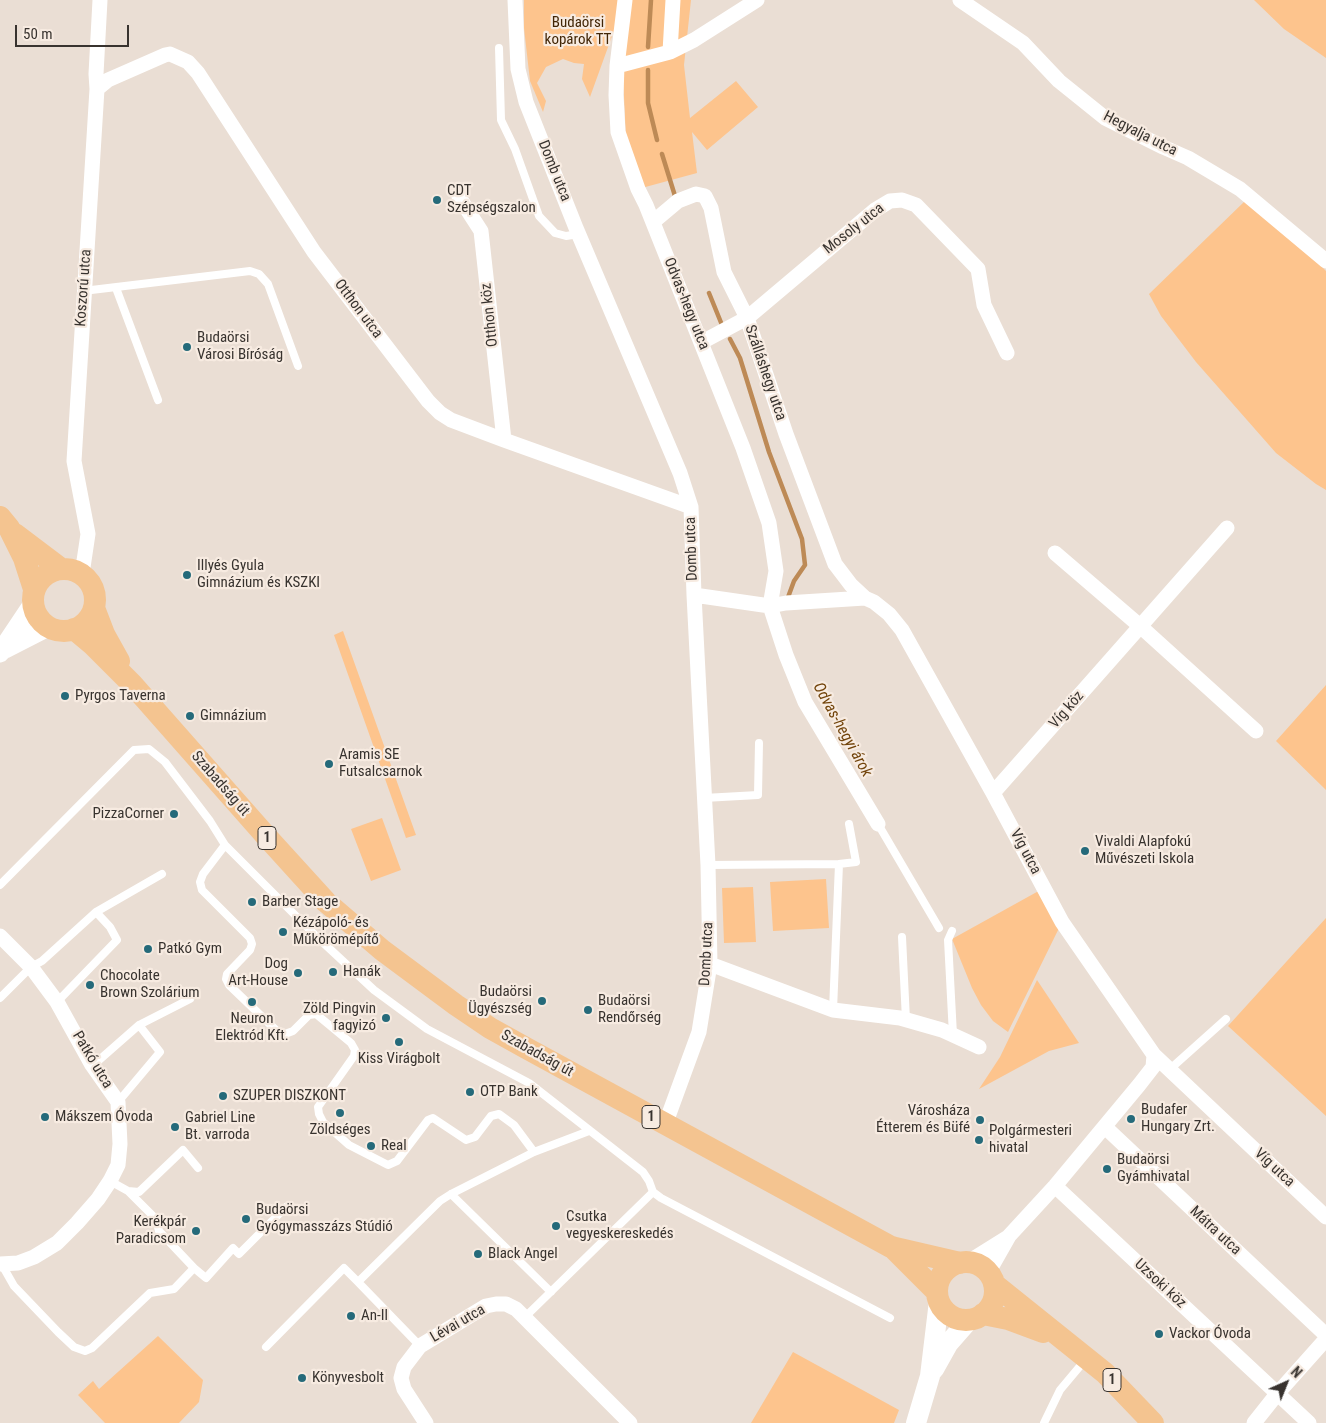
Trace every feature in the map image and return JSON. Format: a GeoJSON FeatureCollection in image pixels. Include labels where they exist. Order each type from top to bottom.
{"type":"FeatureCollection","features":[{"type":"Feature","properties":{"kind":"main road"},"geometry":{"type":"LineString","coordinates":[[4,523],[60,568]]}},
{"type":"Feature","properties":{"kind":"main road"},"geometry":{"type":"LineString","coordinates":[[4,523],[24,558],[37,616],[48,627],[65,631],[74,630],[83,625],[90,617],[94,608]]}},
{"type":"Feature","properties":{"kind":"main road"},"geometry":{"type":"LineString","coordinates":[[33,597],[40,579],[49,572],[60,568],[68,568],[82,574]]}},
{"type":"Feature","properties":{"kind":"main road","name":"Szabadság út"},"geometry":{"type":"LineString","coordinates":[[82,574],[89,580],[93,589],[95,598],[94,608],[104,634],[132,684]]}},
{"type":"Feature","properties":{"kind":"main road","name":"Szabadság út"},"geometry":{"type":"LineString","coordinates":[[74,630],[92,644],[132,684],[326,902],[416,977],[490,1028],[891,1246],[978,1270],[1087,1357],[1129,1396],[1153,1423]]}},
{"type":"Feature","properties":{"kind":"main road","name":"Szabadság út"},"geometry":{"type":"LineString","coordinates":[[891,1246],[937,1296]]}},
{"type":"Feature","properties":{"kind":"main road"},"geometry":{"type":"LineString","coordinates":[[916,1423],[930,1376],[937,1284],[943,1273],[954,1265],[978,1270],[994,1298],[992,1304],[948,1344],[930,1376]]}},
{"type":"Feature","properties":{"kind":"main road","name":"1"},"geometry":{"type":"LineString","coordinates":[[937,1296],[947,1314],[961,1320],[976,1317]]}},
{"type":"Feature","properties":{"kind":"main road","name":"Szabadság út"},"geometry":{"type":"LineString","coordinates":[[976,1317],[1008,1319],[1067,1342]]}},
{"type":"Feature","properties":{"kind":"street","name":"Koszorú utca"},"geometry":{"type":"LineString","coordinates":[[82,574],[88,534],[74,461],[97,89],[96,74],[100,0]]}},
{"type":"Feature","properties":{"kind":"street","name":"Domb utca"},"geometry":{"type":"LineString","coordinates":[[514,0],[518,69],[526,102],[579,234],[680,473],[691,507],[708,865],[710,964],[699,1032],[665,1124]]}},
{"type":"Feature","properties":{"kind":"street","name":"Odvas-hegy utca"},"geometry":{"type":"LineString","coordinates":[[625,0],[616,95],[618,132],[743,448],[769,523],[776,571],[770,606]]}},
{"type":"Feature","properties":{"kind":"street"},"geometry":{"type":"LineString","coordinates":[[670,52],[673,0]]}},
{"type":"Feature","properties":{"kind":"street"},"geometry":{"type":"LineString","coordinates":[[618,66],[670,52],[694,40],[757,0]]}},
{"type":"Feature","properties":{"kind":"street","name":"Hegyalja utca"},"geometry":{"type":"LineString","coordinates":[[960,0],[1023,43],[1059,81],[1105,118],[1188,158],[1240,188],[1326,262]]}},
{"type":"Feature","properties":{"kind":"street","name":"Otthon utca"},"geometry":{"type":"LineString","coordinates":[[97,89],[108,80],[165,55],[170,54],[188,62],[198,73],[314,252],[440,414],[504,440],[691,507]]}},
{"type":"Feature","properties":{"kind":"street","name":"Szálláshegy utca"},"geometry":{"type":"LineString","coordinates":[[653,222],[678,202],[696,194],[705,196],[711,208],[724,272],[747,318],[786,434],[835,564],[851,585],[865,598]]}},
{"type":"Feature","properties":{"kind":"street","name":"Otthon köz"},"geometry":{"type":"LineString","coordinates":[[459,197],[481,231],[504,440]]}},
{"type":"Feature","properties":{"kind":"street","name":"Mosoly utca"},"geometry":{"type":"LineString","coordinates":[[702,342],[747,318],[875,210],[890,201],[902,200],[916,205],[978,269],[984,305],[1007,353]]}},
{"type":"Feature","properties":{"kind":"street","name":"Víg köz"},"geometry":{"type":"LineString","coordinates":[[993,793],[1227,528]]}},
{"type":"Feature","properties":{"kind":"street"},"geometry":{"type":"LineString","coordinates":[[1055,553],[1140,626],[1256,731]]}},
{"type":"Feature","properties":{"kind":"street"},"geometry":{"type":"LineString","coordinates":[[694,595],[770,606],[786,602],[865,598]]}},
{"type":"Feature","properties":{"kind":"street"},"geometry":{"type":"LineString","coordinates":[[2,651],[33,597]]}},
{"type":"Feature","properties":{"kind":"street","name":"Víg utca"},"geometry":{"type":"LineString","coordinates":[[865,598],[874,602],[888,614],[902,630],[1062,922],[1154,1055],[1326,1217]]}},
{"type":"Feature","properties":{"kind":"street"},"geometry":{"type":"LineString","coordinates":[[770,606],[786,656],[805,702],[878,824]]}},
{"type":"Feature","properties":{"kind":"street"},"geometry":{"type":"LineString","coordinates":[[2,651],[48,627]]}},
{"type":"Feature","properties":{"kind":"street","name":"Patkó utca"},"geometry":{"type":"LineString","coordinates":[[0,936],[31,967],[57,1002],[92,1065],[118,1102],[120,1151],[118,1166],[110,1181],[77,1223],[57,1243],[34,1257],[18,1263],[1,1265]]}},
{"type":"Feature","properties":{"kind":"street"},"geometry":{"type":"LineString","coordinates":[[710,964],[833,1010],[906,1020],[942,1030],[979,1047]]}},
{"type":"Feature","properties":{"kind":"street"},"geometry":{"type":"LineString","coordinates":[[978,1270],[1055,1186],[1105,1127],[1153,1067],[1154,1055]]}},
{"type":"Feature","properties":{"kind":"street","name":"Mátra utca"},"geometry":{"type":"LineString","coordinates":[[1105,1127],[1326,1335]]}},
{"type":"Feature","properties":{"kind":"street","name":"Uzsoki köz"},"geometry":{"type":"LineString","coordinates":[[1055,1186],[1309,1423]]}},
{"type":"Feature","properties":{"kind":"street"},"geometry":{"type":"LineString","coordinates":[[978,1270],[1010,1236]]}},
{"type":"Feature","properties":{"kind":"street","name":"Lévai utca"},"geometry":{"type":"LineString","coordinates":[[426,1423],[404,1389],[401,1378],[404,1367],[420,1346],[486,1306],[496,1304],[511,1306],[525,1317],[630,1423]]}},
{"type":"Feature","properties":{"kind":"street"},"geometry":{"type":"LineString","coordinates":[[1254,1423],[1326,1339]]}},
{"type":"Feature","properties":{"kind":"lane"},"geometry":{"type":"LineString","coordinates":[[499,48],[501,120],[515,149],[539,216],[555,233],[566,236],[579,234]]}},
{"type":"Feature","properties":{"kind":"lane"},"geometry":{"type":"LineString","coordinates":[[83,292],[250,271],[259,274],[268,284],[298,366]]}},
{"type":"Feature","properties":{"kind":"lane"},"geometry":{"type":"LineString","coordinates":[[116,288],[158,400]]}},
{"type":"Feature","properties":{"kind":"lane"},"geometry":{"type":"LineString","coordinates":[[704,798],[758,795],[759,742]]}},
{"type":"Feature","properties":{"kind":"lane"},"geometry":{"type":"LineString","coordinates":[[0,885],[134,750],[150,750],[165,762],[225,845],[350,969],[381,995],[427,1029],[529,1083],[643,1172],[653,1192],[890,1318]]}},
{"type":"Feature","properties":{"kind":"lane"},"geometry":{"type":"LineString","coordinates":[[708,865],[839,864],[856,862],[849,824]]}},
{"type":"Feature","properties":{"kind":"lane"},"geometry":{"type":"LineString","coordinates":[[878,824],[939,928]]}},
{"type":"Feature","properties":{"kind":"lane"},"geometry":{"type":"LineString","coordinates":[[225,845],[203,874],[200,882],[202,890],[250,938],[252,944],[250,950],[227,974],[226,979],[229,985],[278,1032],[285,1034],[293,1031],[309,1015],[316,1014],[351,1043],[355,1050],[354,1056],[318,1107],[323,1122],[349,1145],[388,1165],[397,1161],[428,1120],[433,1118],[466,1140],[475,1137],[491,1116],[499,1114],[514,1125],[534,1152]]}},
{"type":"Feature","properties":{"kind":"lane"},"geometry":{"type":"LineString","coordinates":[[833,1010],[839,864]]}},
{"type":"Feature","properties":{"kind":"lane"},"geometry":{"type":"LineString","coordinates":[[0,998],[31,967],[42,961],[96,912],[162,874]]}},
{"type":"Feature","properties":{"kind":"lane"},"geometry":{"type":"LineString","coordinates":[[57,1002],[117,940],[110,927],[96,912]]}},
{"type":"Feature","properties":{"kind":"lane"},"geometry":{"type":"LineString","coordinates":[[952,931],[948,940],[953,1035]]}},
{"type":"Feature","properties":{"kind":"lane"},"geometry":{"type":"LineString","coordinates":[[902,937],[906,1020]]}},
{"type":"Feature","properties":{"kind":"lane"},"geometry":{"type":"LineString","coordinates":[[92,1065],[139,1025],[190,999]]}},
{"type":"Feature","properties":{"kind":"lane"},"geometry":{"type":"LineString","coordinates":[[1169,1070],[1226,1019]]}},
{"type":"Feature","properties":{"kind":"lane"},"geometry":{"type":"LineString","coordinates":[[118,1102],[160,1052],[139,1025]]}},
{"type":"Feature","properties":{"kind":"lane"},"geometry":{"type":"LineString","coordinates":[[358,1282],[440,1201],[534,1152],[589,1131]]}},
{"type":"Feature","properties":{"kind":"lane"},"geometry":{"type":"LineString","coordinates":[[128,1192],[139,1192],[183,1150],[198,1168]]}},
{"type":"Feature","properties":{"kind":"lane"},"geometry":{"type":"LineString","coordinates":[[110,1181],[128,1192],[156,1220],[159,1231],[206,1278],[233,1248],[239,1254],[286,1207]]}},
{"type":"Feature","properties":{"kind":"lane"},"geometry":{"type":"LineString","coordinates":[[525,1317],[653,1192]]}},
{"type":"Feature","properties":{"kind":"lane"},"geometry":{"type":"LineString","coordinates":[[451,1194],[550,1292]]}},
{"type":"Feature","properties":{"kind":"lane"},"geometry":{"type":"LineString","coordinates":[[1,1265],[14,1286],[58,1332],[74,1347],[85,1351],[92,1348],[150,1294],[174,1289],[194,1268]]}},
{"type":"Feature","properties":{"kind":"lane"},"geometry":{"type":"LineString","coordinates":[[266,1348],[344,1268],[420,1346]]}},
{"type":"Feature","properties":{"kind":"lane"},"geometry":{"type":"LineString","coordinates":[[1044,1423],[1060,1390],[1087,1357]]}},
{"type":"Feature","properties":{"kind":"green space","name":"Budaörsi kopárok TT"},"geometry":{"type":"Polygon","coordinates":[[[524,0],[691,0],[684,65],[690,118],[736,81],[758,107],[707,150],[692,132],[697,173],[638,189],[627,159],[620,14],[590,97],[582,79],[584,64],[563,59],[546,67],[537,83],[546,101],[543,112],[530,81],[524,28],[524,0]]]}},
{"type":"Feature","properties":{"kind":"green space"},"geometry":{"type":"Polygon","coordinates":[[[1254,0],[1326,0],[1326,58],[1284,29],[1254,0]]]}},
{"type":"Feature","properties":{"kind":"green space"},"geometry":{"type":"Polygon","coordinates":[[[1245,201],[1304,249],[1326,271],[1326,490],[1276,453],[1196,362],[1161,316],[1149,294],[1245,201]]]}},
{"type":"Feature","properties":{"kind":"green space"},"geometry":{"type":"Polygon","coordinates":[[[343,631],[416,835],[406,838],[334,635],[343,631]]]}},
{"type":"Feature","properties":{"kind":"green space"},"geometry":{"type":"Polygon","coordinates":[[[1326,685],[1326,790],[1276,741],[1326,685]]]}},
{"type":"Feature","properties":{"kind":"green space"},"geometry":{"type":"Polygon","coordinates":[[[382,818],[401,870],[371,881],[351,829],[382,818]]]}},
{"type":"Feature","properties":{"kind":"green space"},"geometry":{"type":"Polygon","coordinates":[[[826,879],[829,928],[773,931],[770,882],[826,879]]]}},
{"type":"Feature","properties":{"kind":"green space"},"geometry":{"type":"Polygon","coordinates":[[[753,887],[756,942],[724,943],[722,888],[753,887]]]}},
{"type":"Feature","properties":{"kind":"green space"},"geometry":{"type":"Polygon","coordinates":[[[1044,888],[1062,922],[1008,1032],[993,1021],[981,1005],[952,939],[1044,888]]]}},
{"type":"Feature","properties":{"kind":"green space"},"geometry":{"type":"Polygon","coordinates":[[[1326,918],[1326,1116],[1228,1026],[1326,918]]]}},
{"type":"Feature","properties":{"kind":"green space"},"geometry":{"type":"Polygon","coordinates":[[[1037,980],[1079,1043],[1049,1051],[979,1089],[1000,1057],[1037,980]]]}},
{"type":"Feature","properties":{"kind":"green space"},"geometry":{"type":"Polygon","coordinates":[[[158,1336],[203,1380],[199,1402],[179,1423],[105,1423],[78,1395],[93,1381],[99,1389],[158,1336]]]}},
{"type":"Feature","properties":{"kind":"green space"},"geometry":{"type":"Polygon","coordinates":[[[793,1352],[899,1410],[894,1423],[751,1423],[793,1352]]]}},
{"type":"Feature","properties":{"kind":"waterway","name":"Odvas-hegyi árok"},"geometry":{"type":"LineString","coordinates":[[648,47],[651,0]]}},
{"type":"Feature","properties":{"kind":"waterway","name":"Odvas-hegyi árok"},"geometry":{"type":"LineString","coordinates":[[648,70],[648,103],[657,140]]}},
{"type":"Feature","properties":{"kind":"waterway","name":"Odvas-hegyi árok"},"geometry":{"type":"LineString","coordinates":[[662,154],[675,196]]}},
{"type":"Feature","properties":{"kind":"waterway","name":"Odvas-hegyi árok"},"geometry":{"type":"LineString","coordinates":[[709,293],[722,325]]}},
{"type":"Feature","properties":{"kind":"waterway","name":"Odvas-hegyi árok"},"geometry":{"type":"LineString","coordinates":[[730,339],[740,358],[769,452],[802,539],[805,565],[794,581],[787,600]]}},
{"type":"Feature","properties":{"kind":"place","name":"CDT Szépségszalon"},"geometry":{"type":"Point","coordinates":[437,200]}},
{"type":"Feature","properties":{"kind":"place","name":"Budaörsi Városi Bíróság"},"geometry":{"type":"Point","coordinates":[187,347]}},
{"type":"Feature","properties":{"kind":"place","name":"Illyés Gyula Gimnázium és KSZKI"},"geometry":{"type":"Point","coordinates":[187,575]}},
{"type":"Feature","properties":{"kind":"place","name":"Pyrgos Taverna"},"geometry":{"type":"Point","coordinates":[65,696]}},
{"type":"Feature","properties":{"kind":"place","name":"Gimnázium"},"geometry":{"type":"Point","coordinates":[190,716]}},
{"type":"Feature","properties":{"kind":"place","name":"Aramis SE Futsalcsarnok"},"geometry":{"type":"Point","coordinates":[329,764]}},
{"type":"Feature","properties":{"kind":"place","name":"PizzaCorner"},"geometry":{"type":"Point","coordinates":[174,814]}},
{"type":"Feature","properties":{"kind":"place","name":"Vivaldi Alapfokú Művészeti Iskola"},"geometry":{"type":"Point","coordinates":[1085,851]}},
{"type":"Feature","properties":{"kind":"place","name":"Barber Stage"},"geometry":{"type":"Point","coordinates":[252,902]}},
{"type":"Feature","properties":{"kind":"place","name":"Kézápoló- és Műkörömépítő"},"geometry":{"type":"Point","coordinates":[283,932]}},
{"type":"Feature","properties":{"kind":"place","name":"Patkó Gym"},"geometry":{"type":"Point","coordinates":[148,949]}},
{"type":"Feature","properties":{"kind":"place","name":"Hanák"},"geometry":{"type":"Point","coordinates":[333,972]}},
{"type":"Feature","properties":{"kind":"place","name":"Dog Art-House"},"geometry":{"type":"Point","coordinates":[298,973]}},
{"type":"Feature","properties":{"kind":"place","name":"Chocolate Brown Szolárium"},"geometry":{"type":"Point","coordinates":[90,985]}},
{"type":"Feature","properties":{"kind":"place","name":"Budaörsi Ügyészség"},"geometry":{"type":"Point","coordinates":[542,1001]}},
{"type":"Feature","properties":{"kind":"place","name":"Neuron Elektród Kft."},"geometry":{"type":"Point","coordinates":[252,1002]}},
{"type":"Feature","properties":{"kind":"place","name":"Budaörsi Rendőrség"},"geometry":{"type":"Point","coordinates":[588,1010]}},
{"type":"Feature","properties":{"kind":"place","name":"Zöld Pingvin fagyizó"},"geometry":{"type":"Point","coordinates":[386,1018]}},
{"type":"Feature","properties":{"kind":"place","name":"Kiss Virágbolt"},"geometry":{"type":"Point","coordinates":[399,1042]}},
{"type":"Feature","properties":{"kind":"place","name":"OTP Bank"},"geometry":{"type":"Point","coordinates":[470,1092]}},
{"type":"Feature","properties":{"kind":"place","name":"SZUPER DISZKONT"},"geometry":{"type":"Point","coordinates":[223,1096]}},
{"type":"Feature","properties":{"kind":"place","name":"Zöldséges"},"geometry":{"type":"Point","coordinates":[340,1113]}},
{"type":"Feature","properties":{"kind":"place","name":"Mákszem Óvoda"},"geometry":{"type":"Point","coordinates":[45,1117]}},
{"type":"Feature","properties":{"kind":"place","name":"Budafer Hungary Zrt."},"geometry":{"type":"Point","coordinates":[1131,1119]}},
{"type":"Feature","properties":{"kind":"place","name":"Városháza Étterem és Büfé"},"geometry":{"type":"Point","coordinates":[980,1120]}},
{"type":"Feature","properties":{"kind":"place","name":"Gabriel Line Bt. varroda"},"geometry":{"type":"Point","coordinates":[175,1127]}},
{"type":"Feature","properties":{"kind":"place","name":"Polgármesteri hivatal"},"geometry":{"type":"Point","coordinates":[979,1140]}},
{"type":"Feature","properties":{"kind":"place","name":"Real"},"geometry":{"type":"Point","coordinates":[371,1146]}},
{"type":"Feature","properties":{"kind":"place","name":"Budaörsi Gyámhivatal"},"geometry":{"type":"Point","coordinates":[1107,1169]}},
{"type":"Feature","properties":{"kind":"place","name":"Budaörsi Gyógymasszázs Stúdió"},"geometry":{"type":"Point","coordinates":[246,1219]}},
{"type":"Feature","properties":{"kind":"place","name":"Csutka vegyeskereskedés"},"geometry":{"type":"Point","coordinates":[556,1226]}},
{"type":"Feature","properties":{"kind":"place","name":"Kerékpár Paradicsom"},"geometry":{"type":"Point","coordinates":[196,1231]}},
{"type":"Feature","properties":{"kind":"place","name":"Black Angel"},"geometry":{"type":"Point","coordinates":[478,1254]}},
{"type":"Feature","properties":{"kind":"place","name":"An-Il"},"geometry":{"type":"Point","coordinates":[351,1316]}},
{"type":"Feature","properties":{"kind":"place","name":"Vackor Óvoda"},"geometry":{"type":"Point","coordinates":[1159,1334]}},
{"type":"Feature","properties":{"kind":"place","name":"Könyvesbolt"},"geometry":{"type":"Point","coordinates":[302,1378]}}]}
